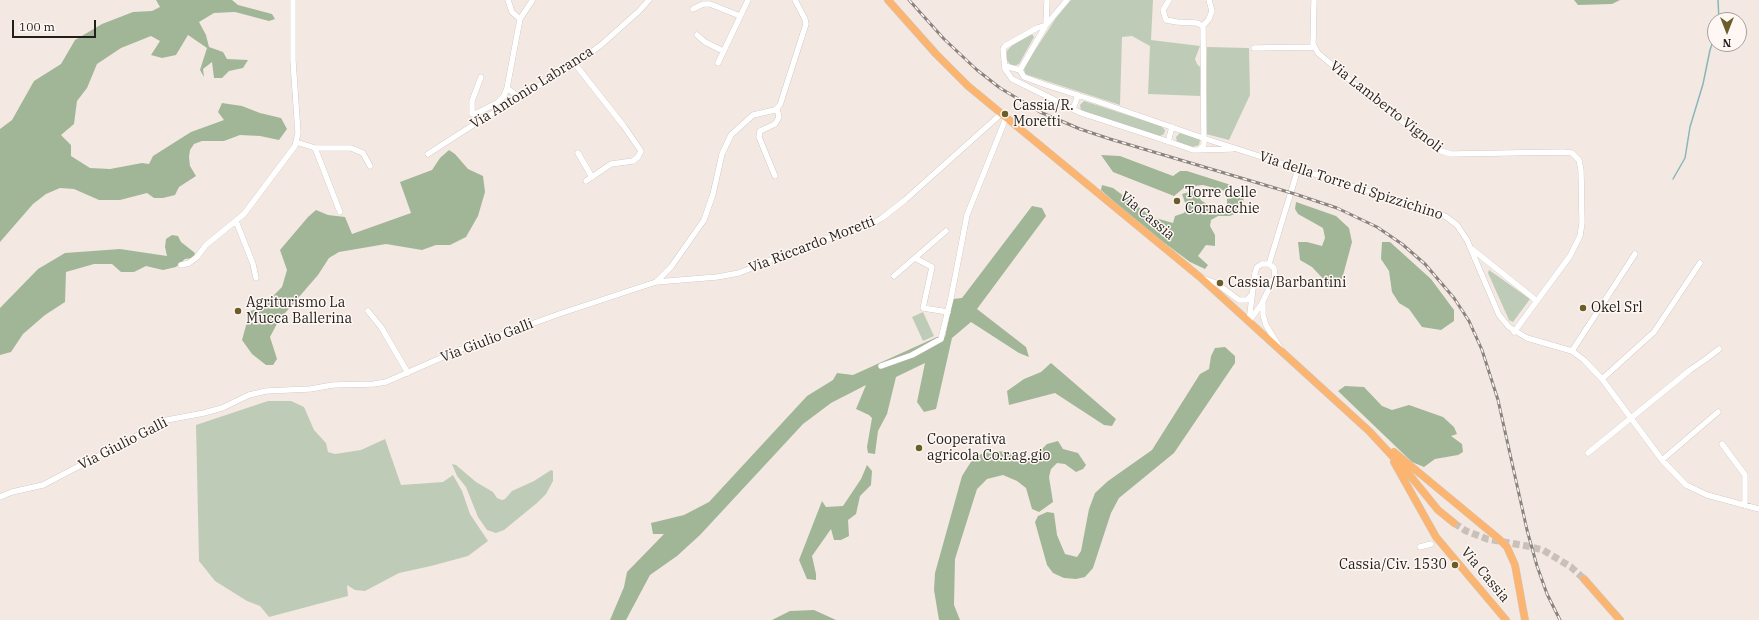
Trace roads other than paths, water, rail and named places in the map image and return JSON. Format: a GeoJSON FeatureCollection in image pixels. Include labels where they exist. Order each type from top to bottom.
{"type":"FeatureCollection","features":[{"type":"Feature","properties":{"kind":"main road","name":"Via Cassia"},"geometry":{"type":"LineString","coordinates":[[888,0],[955,73],[1004,116],[1201,278],[1373,434],[1389,453],[1436,537],[1506,620]]}},
{"type":"Feature","properties":{"kind":"main road"},"geometry":{"type":"LineString","coordinates":[[1373,434],[1504,543],[1515,565],[1525,620]]}},
{"type":"Feature","properties":{"kind":"main road"},"geometry":{"type":"LineString","coordinates":[[1389,453],[1408,472],[1438,510],[1454,523]]}},
{"type":"Feature","properties":{"kind":"main road"},"geometry":{"type":"LineString","coordinates":[[1584,579],[1620,620]]}},
{"type":"Feature","properties":{"kind":"street"},"geometry":{"type":"LineString","coordinates":[[181,265],[189,263],[197,257],[206,246],[244,214],[292,150],[296,142],[297,113],[293,61],[293,0]]}},
{"type":"Feature","properties":{"kind":"street"},"geometry":{"type":"LineString","coordinates":[[508,0],[512,12],[520,19]]}},
{"type":"Feature","properties":{"kind":"street","name":"Via Antonio Labranca"},"geometry":{"type":"LineString","coordinates":[[428,154],[473,125],[575,64],[623,26],[649,0]]}},
{"type":"Feature","properties":{"kind":"street"},"geometry":{"type":"LineString","coordinates":[[718,63],[748,0]]}},
{"type":"Feature","properties":{"kind":"street"},"geometry":{"type":"LineString","coordinates":[[775,176],[759,136],[760,132],[775,124],[779,118],[777,108],[780,105],[784,88],[806,24],[795,0]]}},
{"type":"Feature","properties":{"kind":"street"},"geometry":{"type":"LineString","coordinates":[[1046,25],[1047,0]]}},
{"type":"Feature","properties":{"kind":"street"},"geometry":{"type":"LineString","coordinates":[[1046,25],[1037,28],[1005,46],[1003,52],[1005,66],[1020,70],[1046,25],[1067,0]]}},
{"type":"Feature","properties":{"kind":"street"},"geometry":{"type":"LineString","coordinates":[[1169,0],[1163,10],[1166,20],[1197,23],[1203,26]]}},
{"type":"Feature","properties":{"kind":"street"},"geometry":{"type":"LineString","coordinates":[[1200,149],[1204,144],[1203,26],[1209,19],[1212,11],[1209,0]]}},
{"type":"Feature","properties":{"kind":"street"},"geometry":{"type":"LineString","coordinates":[[1254,48],[1314,47],[1314,0]]}},
{"type":"Feature","properties":{"kind":"street"},"geometry":{"type":"LineString","coordinates":[[481,77],[472,102],[472,114],[477,114],[497,103],[504,96],[507,88],[520,19],[532,1]]}},
{"type":"Feature","properties":{"kind":"street"},"geometry":{"type":"LineString","coordinates":[[693,9],[703,4],[710,4],[740,16]]}},
{"type":"Feature","properties":{"kind":"street"},"geometry":{"type":"LineString","coordinates":[[696,35],[705,42],[723,51]]}},
{"type":"Feature","properties":{"kind":"street","name":"Via Lamberto Vignoli"},"geometry":{"type":"LineString","coordinates":[[1314,47],[1329,64],[1444,153],[1558,151],[1568,152],[1577,157],[1582,170],[1582,223],[1580,236],[1570,256],[1514,332]]}},
{"type":"Feature","properties":{"kind":"street"},"geometry":{"type":"LineString","coordinates":[[575,64],[623,125],[640,151],[639,155],[633,162],[611,164],[586,181]]}},
{"type":"Feature","properties":{"kind":"street","name":"Via della Torre di Spizzichino"},"geometry":{"type":"LineString","coordinates":[[1005,66],[1009,76],[1012,79],[1073,109],[1193,150],[1238,149]]}},
{"type":"Feature","properties":{"kind":"street","name":"Via della Torre di Spizzichino"},"geometry":{"type":"LineString","coordinates":[[1020,70],[1024,77],[1046,85],[1203,138],[1445,216],[1457,225],[1471,248],[1499,315],[1514,332],[1532,340],[1572,351],[1584,360],[1602,379],[1662,460],[1692,489],[1706,495],[1759,509]]}},
{"type":"Feature","properties":{"kind":"street"},"geometry":{"type":"LineString","coordinates":[[1041,94],[1046,85]]}},
{"type":"Feature","properties":{"kind":"street"},"geometry":{"type":"LineString","coordinates":[[507,88],[520,98]]}},
{"type":"Feature","properties":{"kind":"street"},"geometry":{"type":"LineString","coordinates":[[1073,109],[1078,95]]}},
{"type":"Feature","properties":{"kind":"street","name":"Via Giulio Galli"},"geometry":{"type":"LineString","coordinates":[[0,497],[12,492],[43,486],[167,420],[204,414],[222,408],[249,395],[266,391],[310,389],[333,384],[374,384],[386,382],[459,350],[569,310],[656,282],[671,267],[704,220],[713,194],[722,154],[730,138],[753,115],[777,108]]}},
{"type":"Feature","properties":{"kind":"street"},"geometry":{"type":"LineString","coordinates":[[881,366],[912,355],[937,342],[943,335],[967,215],[1004,116]]}},
{"type":"Feature","properties":{"kind":"street","name":"Via Riccardo Moretti"},"geometry":{"type":"LineString","coordinates":[[656,282],[717,277],[739,273],[810,244],[867,227],[882,218],[905,200],[989,126],[1004,116]]}},
{"type":"Feature","properties":{"kind":"street"},"geometry":{"type":"LineString","coordinates":[[1168,142],[1172,127]]}},
{"type":"Feature","properties":{"kind":"street"},"geometry":{"type":"LineString","coordinates":[[296,142],[315,148],[351,148],[363,153],[370,166]]}},
{"type":"Feature","properties":{"kind":"street"},"geometry":{"type":"LineString","coordinates":[[315,148],[340,212]]}},
{"type":"Feature","properties":{"kind":"street"},"geometry":{"type":"LineString","coordinates":[[578,153],[592,177]]}},
{"type":"Feature","properties":{"kind":"street"},"geometry":{"type":"LineString","coordinates":[[1269,264],[1298,169]]}},
{"type":"Feature","properties":{"kind":"street"},"geometry":{"type":"LineString","coordinates":[[236,221],[253,264],[256,278]]}},
{"type":"Feature","properties":{"kind":"street"},"geometry":{"type":"LineString","coordinates":[[894,276],[946,231]]}},
{"type":"Feature","properties":{"kind":"street"},"geometry":{"type":"LineString","coordinates":[[1471,248],[1537,301]]}},
{"type":"Feature","properties":{"kind":"street"},"geometry":{"type":"LineString","coordinates":[[1572,351],[1635,254]]}},
{"type":"Feature","properties":{"kind":"street"},"geometry":{"type":"LineString","coordinates":[[915,258],[932,267],[923,308],[948,312]]}},
{"type":"Feature","properties":{"kind":"street"},"geometry":{"type":"LineString","coordinates":[[1602,379],[1654,332],[1700,263]]}},
{"type":"Feature","properties":{"kind":"street"},"geometry":{"type":"LineString","coordinates":[[1249,321],[1255,273],[1260,265],[1269,264]]}},
{"type":"Feature","properties":{"kind":"street"},"geometry":{"type":"LineString","coordinates":[[1249,321],[1263,302],[1274,280],[1275,271],[1269,264]]}},
{"type":"Feature","properties":{"kind":"street"},"geometry":{"type":"LineString","coordinates":[[1255,273],[1257,279],[1262,283],[1268,284],[1274,280]]}},
{"type":"Feature","properties":{"kind":"street"},"geometry":{"type":"LineString","coordinates":[[1201,278],[1216,283],[1239,300],[1248,299],[1253,290]]}},
{"type":"Feature","properties":{"kind":"street"},"geometry":{"type":"LineString","coordinates":[[1263,302],[1263,315],[1266,324],[1280,349]]}},
{"type":"Feature","properties":{"kind":"street"},"geometry":{"type":"LineString","coordinates":[[368,311],[381,327],[408,373]]}},
{"type":"Feature","properties":{"kind":"street"},"geometry":{"type":"LineString","coordinates":[[1588,453],[1690,370],[1719,349]]}},
{"type":"Feature","properties":{"kind":"street"},"geometry":{"type":"LineString","coordinates":[[1662,460],[1718,412]]}},
{"type":"Feature","properties":{"kind":"street"},"geometry":{"type":"LineString","coordinates":[[1722,444],[1745,475],[1745,506]]}},
{"type":"Feature","properties":{"kind":"street"},"geometry":{"type":"LineString","coordinates":[[1420,547],[1431,544]]}},
{"type":"Feature","properties":{"kind":"waterway"},"geometry":{"type":"LineString","coordinates":[[1718,0],[1719,12]]}},
{"type":"Feature","properties":{"kind":"waterway"},"geometry":{"type":"LineString","coordinates":[[1673,179],[1685,158],[1690,127],[1703,84],[1710,52]]}},
{"type":"Feature","properties":{"kind":"tunnel"},"geometry":{"type":"LineString","coordinates":[[1454,523],[1466,531],[1487,539],[1543,550],[1571,567],[1584,579]]}},
{"type":"Feature","properties":{"kind":"railway"},"geometry":{"type":"LineString","coordinates":[[909,0],[944,39],[977,70],[1000,88],[1040,112],[1080,129],[1110,139],[1337,208],[1377,227],[1402,244],[1425,264],[1454,298],[1469,321],[1482,350],[1498,400],[1527,530],[1537,566],[1547,594],[1560,620]]}},
{"type":"Feature","properties":{"kind":"place","name":"Cassia/R. Moretti"},"geometry":{"type":"Point","coordinates":[1005,114]}},
{"type":"Feature","properties":{"kind":"place","name":"Torre delle Cornacchie"},"geometry":{"type":"Point","coordinates":[1177,201]}},
{"type":"Feature","properties":{"kind":"place","name":"Cassia/Barbantini"},"geometry":{"type":"Point","coordinates":[1220,283]}},
{"type":"Feature","properties":{"kind":"place","name":"Okel Srl"},"geometry":{"type":"Point","coordinates":[1583,308]}},
{"type":"Feature","properties":{"kind":"place","name":"Agriturismo La Mucca Ballerina"},"geometry":{"type":"Point","coordinates":[238,311]}},
{"type":"Feature","properties":{"kind":"place","name":"Cooperativa agricola Co.r.ag.gio"},"geometry":{"type":"Point","coordinates":[919,448]}},
{"type":"Feature","properties":{"kind":"place","name":"Cassia/Civ. 1530"},"geometry":{"type":"Point","coordinates":[1455,565]}}]}
